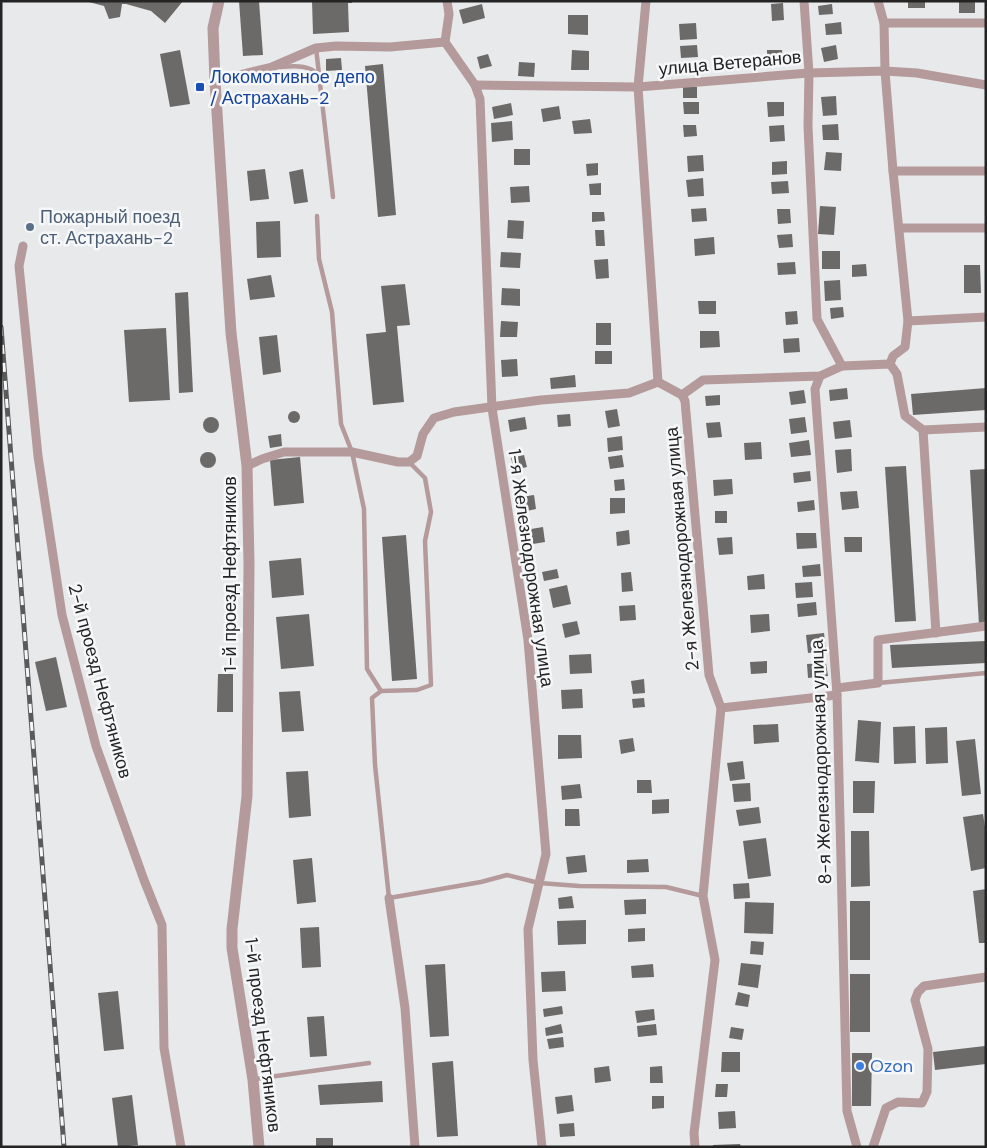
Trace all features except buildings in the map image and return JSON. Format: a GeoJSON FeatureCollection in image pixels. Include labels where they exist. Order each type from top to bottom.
{"type":"FeatureCollection","features":[{"type":"Feature","properties":{"kind":"street","name":"1-й проезд Нефтяников"},"geometry":{"type":"LineString","coordinates":[[219,1],[213,28],[215,81],[231,332],[247,466],[249,573],[247,796],[232,929],[232,948],[253,1080],[259,1147]]}},
{"type":"Feature","properties":{"kind":"street"},"geometry":{"type":"LineString","coordinates":[[215,81],[272,67],[316,48],[336,46],[390,47],[445,42],[448,14],[447,1]]}},
{"type":"Feature","properties":{"kind":"street"},"geometry":{"type":"LineString","coordinates":[[646,1],[638,88],[658,382]]}},
{"type":"Feature","properties":{"kind":"street"},"geometry":{"type":"LineString","coordinates":[[804,1],[809,73],[808,126],[817,319],[842,366]]}},
{"type":"Feature","properties":{"kind":"street"},"geometry":{"type":"LineString","coordinates":[[878,1],[884,23],[885,71],[908,321],[905,347],[893,356],[890,364]]}},
{"type":"Feature","properties":{"kind":"street"},"geometry":{"type":"LineString","coordinates":[[884,23],[986,24]]}},
{"type":"Feature","properties":{"kind":"street","name":"1-я Железнодорожная улица"},"geometry":{"type":"LineString","coordinates":[[445,42],[475,85],[480,99],[492,408],[528,640],[546,854],[528,929],[532,1060],[542,1147]]}},
{"type":"Feature","properties":{"kind":"street","name":"улица Ветеранов"},"geometry":{"type":"LineString","coordinates":[[475,85],[638,88],[809,73],[885,71],[917,73],[986,85]]}},
{"type":"Feature","properties":{"kind":"street"},"geometry":{"type":"LineString","coordinates":[[894,171],[986,171]]}},
{"type":"Feature","properties":{"kind":"street"},"geometry":{"type":"LineString","coordinates":[[899,228],[986,228]]}},
{"type":"Feature","properties":{"kind":"street","name":"2-й проезд Нефтяников"},"geometry":{"type":"LineString","coordinates":[[24,246],[19,266],[38,456],[62,614],[96,746],[162,926],[164,1048],[181,1147]]}},
{"type":"Feature","properties":{"kind":"street"},"geometry":{"type":"LineString","coordinates":[[908,321],[986,318]]}},
{"type":"Feature","properties":{"kind":"street"},"geometry":{"type":"LineString","coordinates":[[247,466],[262,458],[284,452],[352,452],[398,462],[409,462],[417,456],[423,434],[434,418],[454,412],[541,400],[628,393],[658,382],[682,394],[703,380],[820,376],[842,366],[890,364]]}},
{"type":"Feature","properties":{"kind":"street"},"geometry":{"type":"LineString","coordinates":[[890,364],[897,374],[905,416],[923,430],[986,427]]}},
{"type":"Feature","properties":{"kind":"street","name":"8-я Железнодорожная улица"},"geometry":{"type":"LineString","coordinates":[[820,376],[815,389],[837,692],[847,1111],[857,1147]]}},
{"type":"Feature","properties":{"kind":"street","name":"2-я Железнодорожная улица"},"geometry":{"type":"LineString","coordinates":[[682,394],[685,401],[709,675],[721,708],[703,896],[715,960],[694,1133],[695,1147]]}},
{"type":"Feature","properties":{"kind":"street"},"geometry":{"type":"LineString","coordinates":[[923,430],[936,632]]}},
{"type":"Feature","properties":{"kind":"street"},"geometry":{"type":"LineString","coordinates":[[721,708],[837,692],[878,683],[878,640],[986,626]]}},
{"type":"Feature","properties":{"kind":"street"},"geometry":{"type":"LineString","coordinates":[[389,898],[405,1008],[415,1147]]}},
{"type":"Feature","properties":{"kind":"street"},"geometry":{"type":"LineString","coordinates":[[874,1147],[886,1108],[898,1102],[922,1104],[927,1092],[928,1049],[915,1000],[918,992],[924,986],[986,977]]}},
{"type":"Feature","properties":{"kind":"lane"},"geometry":{"type":"LineString","coordinates":[[316,48],[334,196]]}},
{"type":"Feature","properties":{"kind":"lane"},"geometry":{"type":"LineString","coordinates":[[272,67],[298,66],[313,68],[319,74]]}},
{"type":"Feature","properties":{"kind":"lane"},"geometry":{"type":"LineString","coordinates":[[317,216],[320,259],[332,312],[341,424],[352,452],[364,509],[367,669],[381,691]]}},
{"type":"Feature","properties":{"kind":"lane"},"geometry":{"type":"LineString","coordinates":[[409,462],[425,478],[431,512],[425,541],[431,685],[417,690],[381,691],[372,698],[374,765],[389,898],[481,882],[508,875],[539,883],[579,886],[666,887],[703,896]]}},
{"type":"Feature","properties":{"kind":"lane"},"geometry":{"type":"LineString","coordinates":[[878,683],[986,673]]}},
{"type":"Feature","properties":{"kind":"lane"},"geometry":{"type":"LineString","coordinates":[[253,1080],[369,1063]]}},
{"type":"Feature","properties":{"kind":"railway"},"geometry":{"type":"LineString","coordinates":[[1,327],[64,1147]]}},
{"type":"Feature","properties":{"kind":"place","name":"Локомотивное депо / Астрахань-2"},"geometry":{"type":"Point","coordinates":[200,87]}},
{"type":"Feature","properties":{"kind":"place","name":"Пожарный поезд ст. Астрахань-2"},"geometry":{"type":"Point","coordinates":[30,227]}},
{"type":"Feature","properties":{"kind":"place","name":"Ozon"},"geometry":{"type":"Point","coordinates":[860,1066]}}]}
